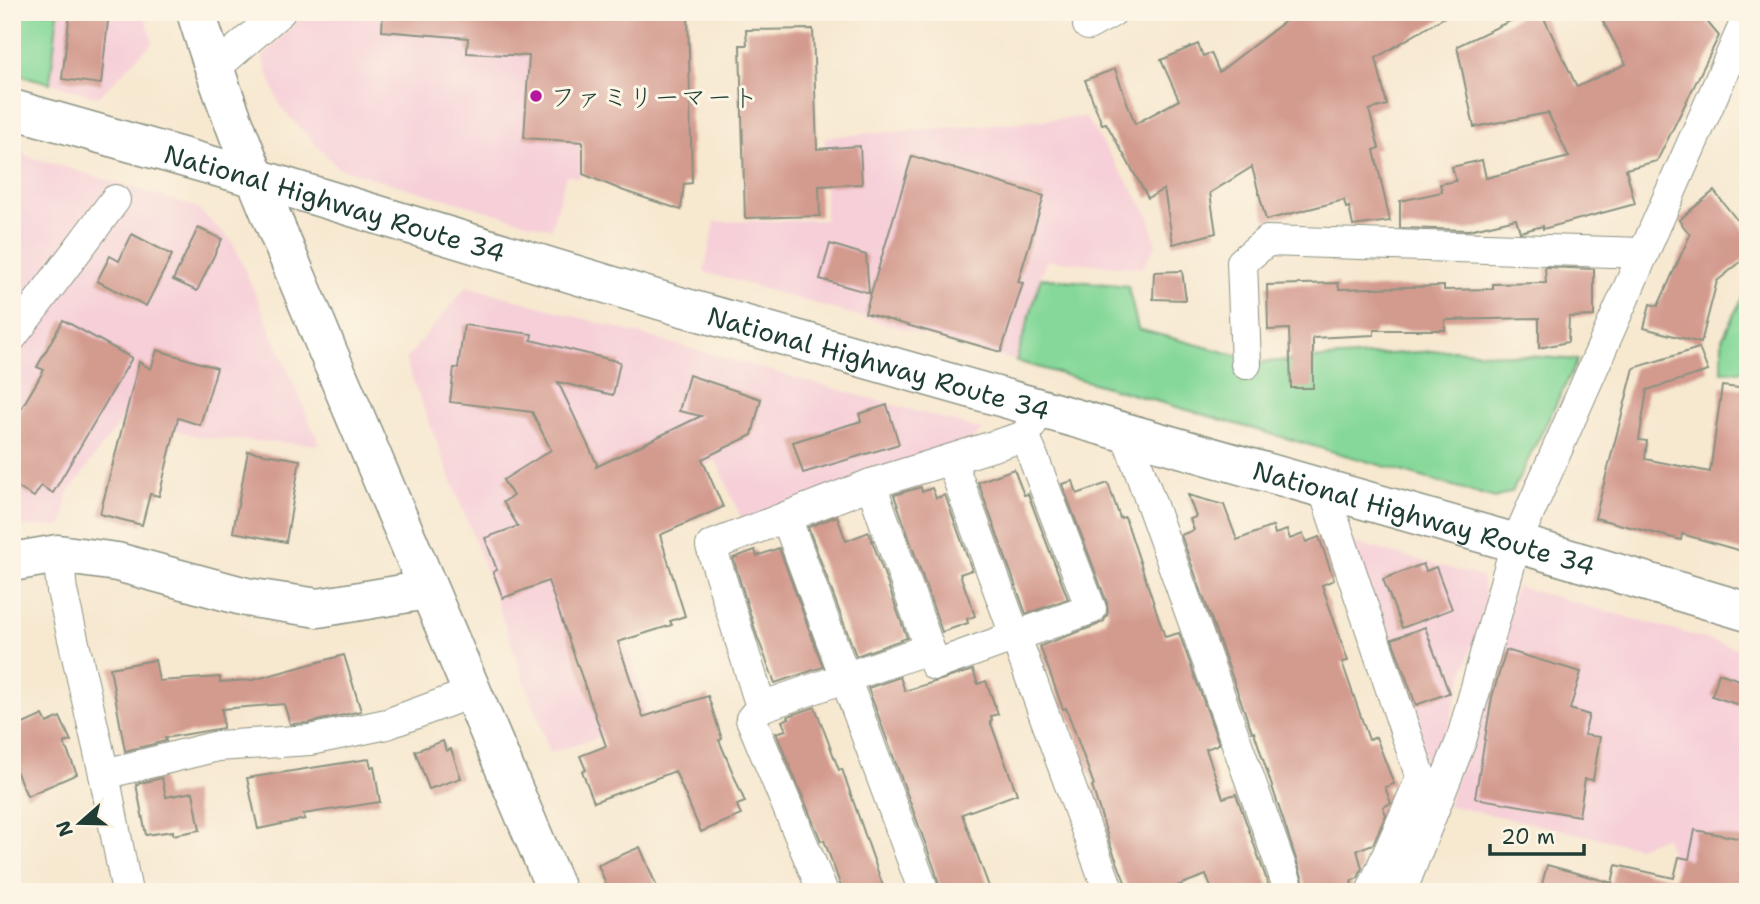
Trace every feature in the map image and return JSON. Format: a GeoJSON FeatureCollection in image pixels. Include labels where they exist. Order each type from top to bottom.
{"type":"FeatureCollection","features":[{"type":"Feature","properties":{"kind":"main road"},"geometry":{"type":"LineString","coordinates":[[196,12],[214,70],[256,178],[427,590],[557,892]]}},
{"type":"Feature","properties":{"kind":"main road","name":"National Highway Route 34"},"geometry":{"type":"LineString","coordinates":[[12,109],[256,178],[666,302],[1033,422],[1126,433],[1516,543],[1748,612]]}},
{"type":"Feature","properties":{"kind":"main road"},"geometry":{"type":"LineString","coordinates":[[12,562],[58,554],[117,562],[246,597],[318,608],[427,590]]}},
{"type":"Feature","properties":{"kind":"street"},"geometry":{"type":"LineString","coordinates":[[214,70],[280,12]]}},
{"type":"Feature","properties":{"kind":"street"},"geometry":{"type":"LineString","coordinates":[[1401,892],[1461,741],[1516,543],[1748,16]]}},
{"type":"Feature","properties":{"kind":"street"},"geometry":{"type":"LineString","coordinates":[[12,337],[115,200]]}},
{"type":"Feature","properties":{"kind":"street"},"geometry":{"type":"LineString","coordinates":[[1246,365],[1242,262],[1267,241],[1644,253]]}},
{"type":"Feature","properties":{"kind":"street"},"geometry":{"type":"LineString","coordinates":[[761,707],[711,546],[871,484],[951,460],[1033,422],[1091,610],[935,665],[871,484]]}},
{"type":"Feature","properties":{"kind":"street"},"geometry":{"type":"LineString","coordinates":[[1126,433],[1290,892]]}},
{"type":"Feature","properties":{"kind":"street"},"geometry":{"type":"LineString","coordinates":[[951,460],[1109,892]]}},
{"type":"Feature","properties":{"kind":"street"},"geometry":{"type":"LineString","coordinates":[[1323,488],[1421,778],[1371,892]]}},
{"type":"Feature","properties":{"kind":"street"},"geometry":{"type":"LineString","coordinates":[[786,517],[924,892]]}},
{"type":"Feature","properties":{"kind":"street"},"geometry":{"type":"LineString","coordinates":[[58,554],[62,592],[104,774],[127,892]]}},
{"type":"Feature","properties":{"kind":"street"},"geometry":{"type":"LineString","coordinates":[[823,892],[751,719],[761,707],[928,649]]}},
{"type":"Feature","properties":{"kind":"street"},"geometry":{"type":"LineString","coordinates":[[104,774],[218,746],[310,740],[387,724],[471,693]]}},
{"type":"Feature","properties":{"kind":"shaded area"},"geometry":{"type":"Polygon","coordinates":[[[58,12],[144,12],[153,42],[98,97],[50,83],[58,12]]]}},
{"type":"Feature","properties":{"kind":"shaded area"},"geometry":{"type":"Polygon","coordinates":[[[306,12],[580,12],[580,178],[566,175],[551,229],[338,168],[281,108],[262,58],[306,12]]]}},
{"type":"Feature","properties":{"kind":"shaded area"},"geometry":{"type":"Polygon","coordinates":[[[1085,117],[1149,215],[1156,246],[1142,268],[1046,260],[1016,361],[704,272],[715,222],[825,220],[825,137],[1085,117]]]}},
{"type":"Feature","properties":{"kind":"shaded area"},"geometry":{"type":"Polygon","coordinates":[[[12,151],[196,207],[233,242],[320,445],[205,438],[124,416],[68,494],[63,526],[24,527],[12,519],[12,195],[15,193],[12,151]]]}},
{"type":"Feature","properties":{"kind":"shaded area"},"geometry":{"type":"Polygon","coordinates":[[[467,286],[983,430],[967,444],[742,520],[716,460],[587,521],[650,720],[550,753],[478,549],[405,360],[467,286]]]}},
{"type":"Feature","properties":{"kind":"shaded area"},"geometry":{"type":"Polygon","coordinates":[[[1349,541],[1482,577],[1486,599],[1432,780],[1349,541]]]}},
{"type":"Feature","properties":{"kind":"shaded area"},"geometry":{"type":"Polygon","coordinates":[[[1516,586],[1748,651],[1748,892],[1680,892],[1666,836],[1638,847],[1448,805],[1516,586]]]}},
{"type":"Feature","properties":{"kind":"green space"},"geometry":{"type":"Polygon","coordinates":[[[12,12],[58,12],[50,83],[12,73],[12,12]]]}},
{"type":"Feature","properties":{"kind":"green space"},"geometry":{"type":"Polygon","coordinates":[[[1041,278],[1128,286],[1138,329],[1262,362],[1452,350],[1578,360],[1512,492],[1495,498],[1016,361],[1041,278]]]}},
{"type":"Feature","properties":{"kind":"green space"},"geometry":{"type":"Polygon","coordinates":[[[1748,286],[1748,371],[1722,372],[1722,339],[1748,286]]]}},
{"type":"Feature","properties":{"kind":"building"},"geometry":{"type":"Polygon","coordinates":[[[70,12],[109,12],[101,84],[62,79],[70,12]]]}},
{"type":"Feature","properties":{"kind":"building"},"geometry":{"type":"Polygon","coordinates":[[[383,12],[688,12],[692,183],[684,184],[681,210],[583,174],[583,142],[524,138],[529,56],[467,53],[468,38],[382,31],[383,12]]]}},
{"type":"Feature","properties":{"kind":"building"},"geometry":{"type":"Polygon","coordinates":[[[1297,12],[1453,12],[1376,58],[1387,105],[1369,110],[1379,148],[1374,150],[1390,221],[1353,226],[1349,207],[1346,208],[1344,200],[1266,220],[1252,167],[1210,193],[1216,233],[1173,244],[1164,189],[1148,198],[1106,123],[1102,124],[1085,80],[1115,69],[1135,124],[1179,100],[1161,60],[1198,44],[1203,56],[1211,53],[1219,72],[1297,12]]]}},
{"type":"Feature","properties":{"kind":"building"},"geometry":{"type":"Polygon","coordinates":[[[1529,12],[1541,12],[1577,87],[1626,64],[1598,12],[1699,12],[1719,36],[1657,161],[1626,169],[1635,204],[1543,229],[1543,226],[1520,232],[1516,219],[1469,230],[1400,228],[1400,201],[1442,192],[1440,184],[1456,181],[1452,167],[1482,160],[1486,178],[1569,157],[1548,113],[1474,127],[1457,46],[1529,12]]]}},
{"type":"Feature","properties":{"kind":"building"},"geometry":{"type":"Polygon","coordinates":[[[813,29],[817,149],[860,146],[862,184],[819,186],[820,216],[745,218],[740,45],[747,45],[746,30],[813,29]]]}},
{"type":"Feature","properties":{"kind":"building"},"geometry":{"type":"Polygon","coordinates":[[[912,156],[1044,196],[1018,282],[1023,283],[1001,352],[865,313],[912,156]]]}},
{"type":"Feature","properties":{"kind":"building"},"geometry":{"type":"Polygon","coordinates":[[[1714,191],[1748,234],[1748,256],[1717,281],[1701,343],[1644,328],[1650,304],[1658,306],[1690,235],[1679,220],[1714,191]]]}},
{"type":"Feature","properties":{"kind":"building"},"geometry":{"type":"Polygon","coordinates":[[[198,228],[222,239],[197,291],[173,280],[198,228]]]}},
{"type":"Feature","properties":{"kind":"building"},"geometry":{"type":"Polygon","coordinates":[[[132,234],[172,255],[146,306],[97,281],[110,256],[119,261],[132,234]]]}},
{"type":"Feature","properties":{"kind":"building"},"geometry":{"type":"Polygon","coordinates":[[[830,244],[866,255],[869,293],[820,279],[830,244]]]}},
{"type":"Feature","properties":{"kind":"building"},"geometry":{"type":"Polygon","coordinates":[[[1545,267],[1594,269],[1594,316],[1569,317],[1568,342],[1539,348],[1539,318],[1445,320],[1445,330],[1374,330],[1374,335],[1313,338],[1313,388],[1291,388],[1289,329],[1268,330],[1267,285],[1338,283],[1339,289],[1444,286],[1444,290],[1493,289],[1493,284],[1546,283],[1545,267]]]}},
{"type":"Feature","properties":{"kind":"building"},"geometry":{"type":"Polygon","coordinates":[[[1182,271],[1186,300],[1153,299],[1154,272],[1182,271]]]}},
{"type":"Feature","properties":{"kind":"building"},"geometry":{"type":"Polygon","coordinates":[[[63,320],[132,358],[53,493],[41,486],[34,497],[12,484],[12,424],[44,370],[37,367],[63,320]]]}},
{"type":"Feature","properties":{"kind":"building"},"geometry":{"type":"Polygon","coordinates":[[[464,325],[532,334],[531,340],[620,362],[613,395],[558,382],[597,464],[596,467],[701,416],[679,411],[689,375],[761,399],[752,435],[702,459],[723,507],[660,535],[685,616],[670,621],[672,625],[618,642],[643,717],[708,696],[722,739],[719,740],[745,802],[737,805],[741,815],[701,832],[675,771],[594,802],[582,771],[586,770],[580,756],[606,746],[548,581],[503,598],[493,572],[497,570],[485,538],[518,526],[503,502],[513,496],[503,480],[551,450],[532,412],[450,402],[454,368],[458,368],[464,325]]]}},
{"type":"Feature","properties":{"kind":"building"},"geometry":{"type":"Polygon","coordinates":[[[1699,348],[1708,371],[1647,390],[1639,440],[1647,441],[1645,459],[1710,472],[1722,386],[1748,389],[1748,553],[1682,534],[1681,540],[1595,518],[1634,368],[1699,348]]]}},
{"type":"Feature","properties":{"kind":"building"},"geometry":{"type":"Polygon","coordinates":[[[157,350],[217,368],[200,425],[178,418],[159,496],[150,494],[142,525],[100,514],[139,362],[151,369],[157,350]]]}},
{"type":"Feature","properties":{"kind":"building"},"geometry":{"type":"Polygon","coordinates":[[[887,405],[899,444],[803,473],[793,442],[861,421],[859,414],[887,405]]]}},
{"type":"Feature","properties":{"kind":"building"},"geometry":{"type":"Polygon","coordinates":[[[248,451],[300,460],[286,542],[233,532],[248,451]]]}},
{"type":"Feature","properties":{"kind":"building"},"geometry":{"type":"Polygon","coordinates":[[[1014,469],[1024,495],[1028,494],[1068,599],[1026,614],[978,482],[1014,469]]]}},
{"type":"Feature","properties":{"kind":"building"},"geometry":{"type":"Polygon","coordinates":[[[1073,481],[1077,494],[1108,483],[1120,518],[1125,517],[1165,637],[1179,633],[1219,744],[1206,749],[1223,798],[1236,794],[1271,892],[1213,892],[1206,875],[1160,892],[1129,892],[1110,844],[1092,786],[1094,785],[1040,646],[1097,625],[1104,621],[1108,613],[1107,603],[1062,484],[1073,481]]]}},
{"type":"Feature","properties":{"kind":"building"},"geometry":{"type":"Polygon","coordinates":[[[921,487],[922,492],[932,488],[936,498],[945,495],[972,570],[960,574],[975,616],[967,619],[968,623],[942,632],[894,495],[921,487]]]}},
{"type":"Feature","properties":{"kind":"building"},"geometry":{"type":"Polygon","coordinates":[[[1188,495],[1224,505],[1237,540],[1273,526],[1275,534],[1287,530],[1290,539],[1303,534],[1306,542],[1319,537],[1334,580],[1322,585],[1348,661],[1342,662],[1369,740],[1376,737],[1394,784],[1385,787],[1391,803],[1383,807],[1386,815],[1373,844],[1357,850],[1362,868],[1358,878],[1351,881],[1354,892],[1307,892],[1254,732],[1181,535],[1194,530],[1190,519],[1196,517],[1188,495]]]}},
{"type":"Feature","properties":{"kind":"building"},"geometry":{"type":"Polygon","coordinates":[[[837,516],[846,541],[869,532],[907,638],[856,656],[808,527],[837,516]]]}},
{"type":"Feature","properties":{"kind":"building"},"geometry":{"type":"Polygon","coordinates":[[[779,548],[823,667],[775,683],[733,558],[755,550],[757,556],[779,548]]]}},
{"type":"Feature","properties":{"kind":"building"},"geometry":{"type":"Polygon","coordinates":[[[1423,564],[1426,571],[1436,567],[1452,609],[1402,628],[1383,579],[1423,564]]]}},
{"type":"Feature","properties":{"kind":"building"},"geometry":{"type":"Polygon","coordinates":[[[1425,627],[1449,693],[1416,705],[1392,639],[1425,627]]]}},
{"type":"Feature","properties":{"kind":"building"},"geometry":{"type":"Polygon","coordinates":[[[1506,650],[1581,672],[1570,709],[1589,715],[1584,735],[1600,737],[1593,780],[1585,779],[1579,816],[1475,798],[1492,697],[1506,650]]]}},
{"type":"Feature","properties":{"kind":"building"},"geometry":{"type":"Polygon","coordinates":[[[344,655],[361,711],[308,723],[290,724],[284,704],[222,709],[223,728],[165,738],[166,741],[125,751],[110,668],[155,660],[159,681],[220,677],[220,682],[253,680],[344,655]]]}},
{"type":"Feature","properties":{"kind":"building"},"geometry":{"type":"Polygon","coordinates":[[[973,670],[978,684],[986,681],[998,714],[991,716],[990,721],[1017,794],[962,814],[991,892],[941,892],[868,688],[900,677],[905,691],[973,670]]]}},
{"type":"Feature","properties":{"kind":"building"},"geometry":{"type":"Polygon","coordinates":[[[1719,673],[1748,683],[1748,708],[1712,696],[1719,673]]]}},
{"type":"Feature","properties":{"kind":"building"},"geometry":{"type":"Polygon","coordinates":[[[815,707],[839,770],[842,769],[885,892],[843,892],[824,840],[821,841],[776,733],[786,730],[782,721],[789,718],[788,716],[815,707]]]}},
{"type":"Feature","properties":{"kind":"building"},"geometry":{"type":"Polygon","coordinates":[[[43,715],[47,723],[60,717],[71,741],[64,743],[77,774],[27,796],[12,762],[12,729],[43,715]]]}},
{"type":"Feature","properties":{"kind":"building"},"geometry":{"type":"Polygon","coordinates":[[[443,741],[446,751],[451,749],[461,778],[429,789],[415,751],[443,741]]]}},
{"type":"Feature","properties":{"kind":"building"},"geometry":{"type":"Polygon","coordinates":[[[369,759],[371,767],[374,766],[380,802],[303,814],[305,819],[258,829],[247,778],[369,759]]]}},
{"type":"Feature","properties":{"kind":"building"},"geometry":{"type":"Polygon","coordinates":[[[162,778],[166,797],[193,792],[200,830],[173,835],[173,831],[146,835],[136,784],[162,778]]]}},
{"type":"Feature","properties":{"kind":"building"},"geometry":{"type":"Polygon","coordinates":[[[1695,830],[1748,840],[1748,892],[1721,892],[1689,884],[1688,892],[1540,892],[1547,865],[1612,883],[1616,865],[1674,878],[1679,857],[1689,859],[1695,830]]]}},
{"type":"Feature","properties":{"kind":"building"},"geometry":{"type":"Polygon","coordinates":[[[640,847],[659,892],[609,892],[598,865],[640,847]]]}},
{"type":"Feature","properties":{"kind":"place","name":"ファミリーマート"},"geometry":{"type":"Point","coordinates":[536,96]}}]}
